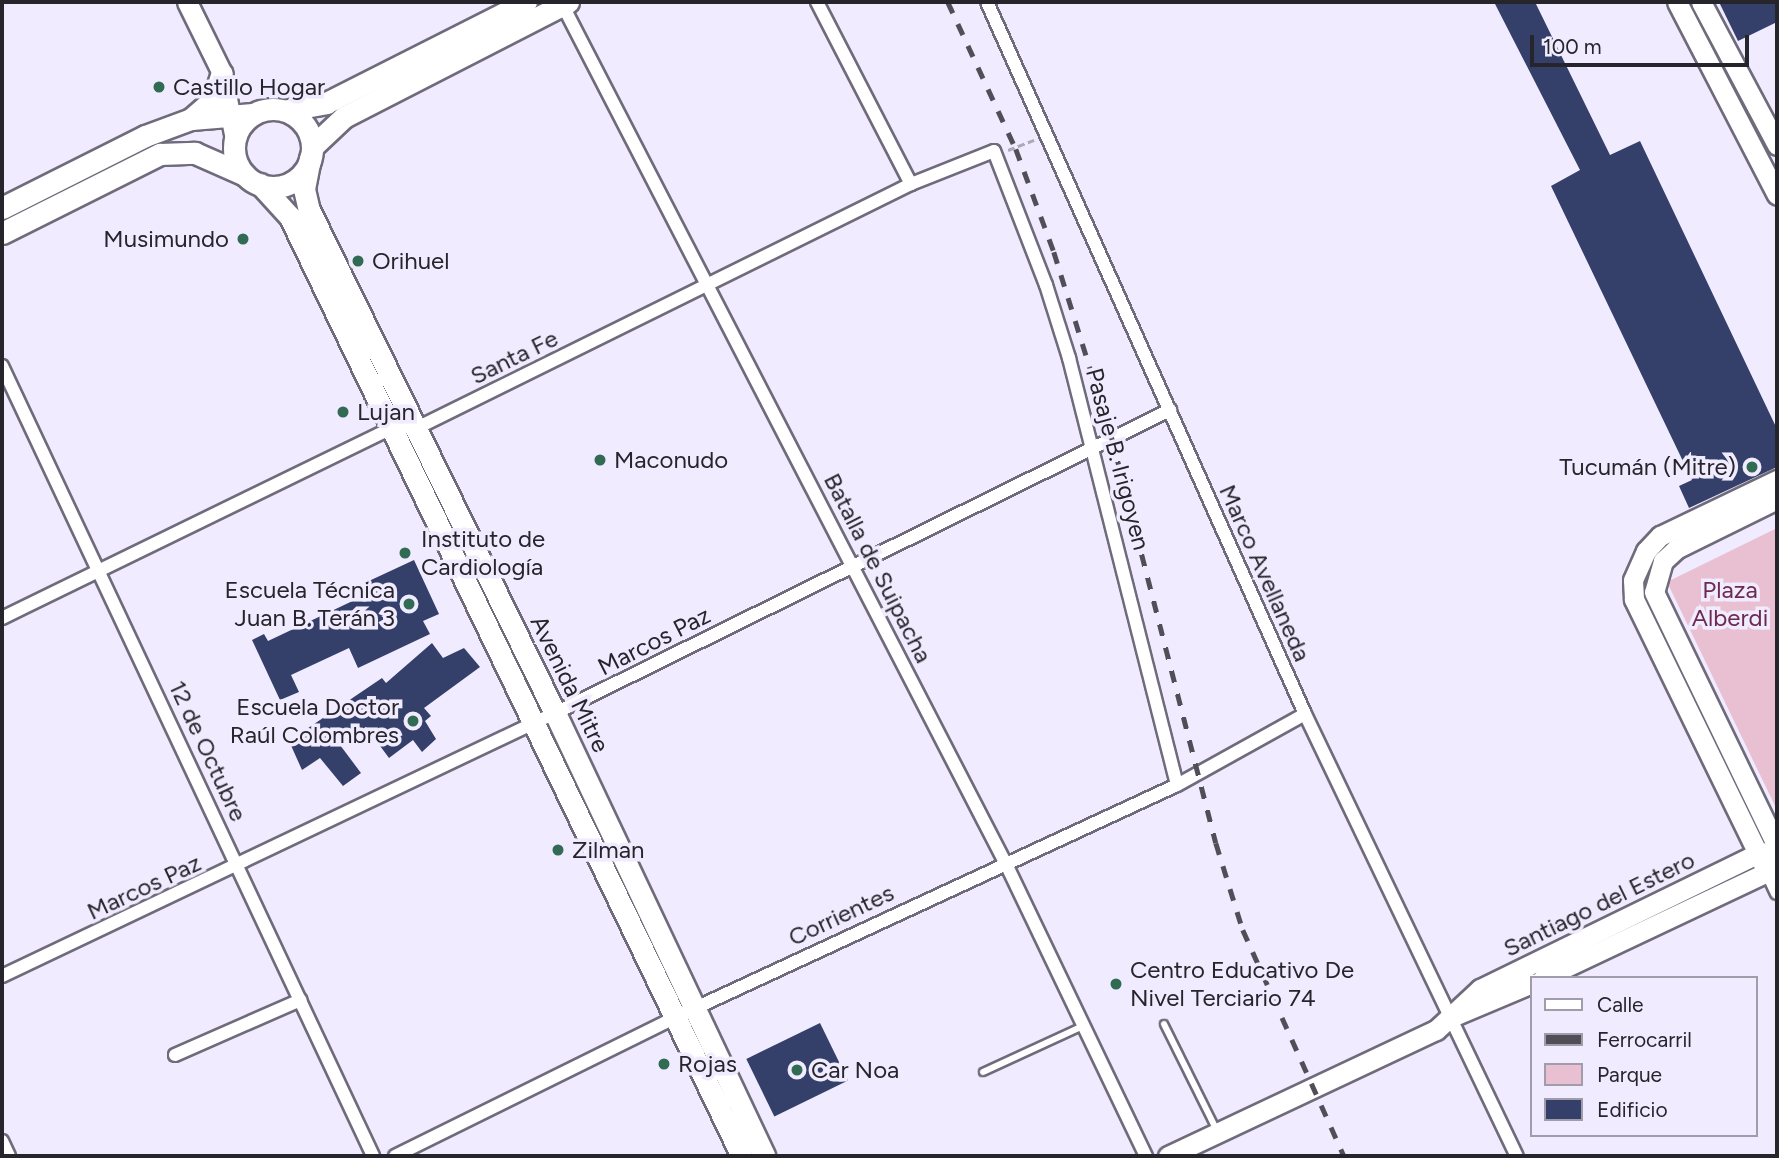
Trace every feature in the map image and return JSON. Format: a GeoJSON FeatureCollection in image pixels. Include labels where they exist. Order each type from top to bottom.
{"type":"FeatureCollection","features":[{"type":"Feature","properties":{"kind":"main road"},"geometry":{"type":"LineString","coordinates":[[187,2],[222,73],[232,116],[238,165],[253,180]]}},
{"type":"Feature","properties":{"kind":"main road"},"geometry":{"type":"LineString","coordinates":[[2,208],[145,136],[191,119],[288,110],[326,103],[526,2]]}},
{"type":"Feature","properties":{"kind":"main road"},"geometry":{"type":"LineString","coordinates":[[1676,2],[1777,195]]}},
{"type":"Feature","properties":{"kind":"main road"},"geometry":{"type":"LineString","coordinates":[[1701,2],[1775,134]]}},
{"type":"Feature","properties":{"kind":"main road"},"geometry":{"type":"LineString","coordinates":[[2,233],[160,154],[195,153],[253,180],[285,185],[305,170],[311,153],[344,117],[564,3]]}},
{"type":"Feature","properties":{"kind":"main road"},"geometry":{"type":"LineString","coordinates":[[191,119],[213,100],[222,73]]}},
{"type":"Feature","properties":{"kind":"main road"},"geometry":{"type":"LineString","coordinates":[[288,110],[305,126],[311,153]]}},
{"type":"Feature","properties":{"kind":"main road"},"geometry":{"type":"LineString","coordinates":[[235,139],[253,114]]}},
{"type":"Feature","properties":{"kind":"main road","name":"Avenida Mitre"},"geometry":{"type":"LineString","coordinates":[[311,153],[304,189],[309,210],[417,428],[546,718],[685,1013],[742,1156]]}},
{"type":"Feature","properties":{"kind":"main road","name":"Avenida Mitre"},"geometry":{"type":"LineString","coordinates":[[253,180],[290,217],[393,427],[546,718]]}},
{"type":"Feature","properties":{"kind":"main road"},"geometry":{"type":"LineString","coordinates":[[1772,856],[1634,598],[1638,565],[1660,536],[1777,480]]}},
{"type":"Feature","properties":{"kind":"main road"},"geometry":{"type":"LineString","coordinates":[[1772,856],[1654,592],[1655,576],[1676,549],[1777,499]]}},
{"type":"Feature","properties":{"kind":"main road","name":"Santiago del Estero"},"geometry":{"type":"LineString","coordinates":[[1547,976],[1772,856]]}},
{"type":"Feature","properties":{"kind":"main road","name":"Santiago del Estero"},"geometry":{"type":"LineString","coordinates":[[1168,1156],[1436,1030],[1480,989],[1772,856]]}},
{"type":"Feature","properties":{"kind":"main road","name":"Santiago del Estero"},"geometry":{"type":"LineString","coordinates":[[1451,1016],[1530,984]]}},
{"type":"Feature","properties":{"kind":"main road","name":"Avenida Mitre"},"geometry":{"type":"LineString","coordinates":[[685,1013],[764,1156]]}},
{"type":"Feature","properties":{"kind":"street"},"geometry":{"type":"LineString","coordinates":[[817,2],[911,184]]}},
{"type":"Feature","properties":{"kind":"street","name":"Marco Avellaneda"},"geometry":{"type":"LineString","coordinates":[[987,2],[1305,714],[1517,1156]]}},
{"type":"Feature","properties":{"kind":"street","name":"Batalla de Suipacha"},"geometry":{"type":"LineString","coordinates":[[564,3],[707,287],[1007,866],[1146,1156]]}},
{"type":"Feature","properties":{"kind":"street"},"geometry":{"type":"LineString","coordinates":[[1748,140],[1775,134]]}},
{"type":"Feature","properties":{"kind":"street","name":"Santa Fe"},"geometry":{"type":"LineString","coordinates":[[2,618],[99,568],[393,427],[417,428],[911,184],[994,150]]}},
{"type":"Feature","properties":{"kind":"street","name":"Pasaje B. Irigoyen"},"geometry":{"type":"LineString","coordinates":[[994,150],[1046,285],[1094,447],[1177,785]]}},
{"type":"Feature","properties":{"kind":"street","name":"12 de Octubre"},"geometry":{"type":"LineString","coordinates":[[2,366],[373,1156]]}},
{"type":"Feature","properties":{"kind":"street","name":"Marcos Paz"},"geometry":{"type":"LineString","coordinates":[[2,976],[239,866],[546,718],[1170,410]]}},
{"type":"Feature","properties":{"kind":"street","name":"Corrientes"},"geometry":{"type":"LineString","coordinates":[[395,1156],[685,1013],[1177,785],[1305,714]]}},
{"type":"Feature","properties":{"kind":"street"},"geometry":{"type":"LineString","coordinates":[[1772,856],[1777,893]]}},
{"type":"Feature","properties":{"kind":"street"},"geometry":{"type":"LineString","coordinates":[[175,1055],[300,1000]]}},
{"type":"Feature","properties":{"kind":"street"},"geometry":{"type":"LineString","coordinates":[[2,1141],[9,1156]]}},
{"type":"Feature","properties":{"kind":"lane"},"geometry":{"type":"LineString","coordinates":[[1164,1024],[1218,1133]]}},
{"type":"Feature","properties":{"kind":"lane"},"geometry":{"type":"LineString","coordinates":[[983,1072],[1083,1026]]}},
{"type":"Feature","properties":{"kind":"path"},"geometry":{"type":"LineString","coordinates":[[994,150],[1016,149],[1047,134]]}},
{"type":"Feature","properties":{"kind":"green space","name":"Plaza Alberdi"},"geometry":{"type":"Polygon","coordinates":[[[1777,528],[1777,810],[1667,582],[1777,528]]]}},
{"type":"Feature","properties":{"kind":"building"},"geometry":{"type":"Polygon","coordinates":[[[1494,2],[1535,2],[1610,155],[1640,141],[1777,429],[1777,467],[1689,508],[1679,486],[1692,480],[1551,186],[1580,170],[1494,2]]]}},
{"type":"Feature","properties":{"kind":"building"},"geometry":{"type":"Polygon","coordinates":[[[1719,2],[1777,2],[1777,22],[1738,41],[1719,2]]]}},
{"type":"Feature","properties":{"kind":"building"},"geometry":{"type":"Polygon","coordinates":[[[414,560],[439,614],[423,621],[430,634],[358,668],[349,648],[291,675],[299,692],[280,700],[252,640],[264,634],[268,641],[361,597],[356,587],[414,560]]]}},
{"type":"Feature","properties":{"kind":"building"},"geometry":{"type":"Polygon","coordinates":[[[432,643],[443,658],[464,648],[480,667],[424,708],[431,716],[425,721],[436,739],[422,752],[413,740],[389,758],[366,727],[340,745],[361,773],[343,786],[320,758],[302,770],[289,741],[382,678],[386,683],[432,643]]]}},
{"type":"Feature","properties":{"kind":"building","name":"Car Noa"},"geometry":{"type":"Polygon","coordinates":[[[820,1023],[848,1081],[774,1116],[746,1059],[820,1023]]]}},
{"type":"Feature","properties":{"kind":"railway"},"geometry":{"type":"LineString","coordinates":[[948,2],[1016,149],[1054,252],[1112,438],[1216,843],[1243,930],[1344,1156]]}},
{"type":"Feature","properties":{"kind":"place","name":"Castillo Hogar"},"geometry":{"type":"Point","coordinates":[159,87]}},
{"type":"Feature","properties":{"kind":"place","name":"Musimundo"},"geometry":{"type":"Point","coordinates":[243,239]}},
{"type":"Feature","properties":{"kind":"place","name":"Orihuel"},"geometry":{"type":"Point","coordinates":[358,261]}},
{"type":"Feature","properties":{"kind":"place","name":"Lujan"},"geometry":{"type":"Point","coordinates":[343,412]}},
{"type":"Feature","properties":{"kind":"place","name":"Maconudo"},"geometry":{"type":"Point","coordinates":[600,460]}},
{"type":"Feature","properties":{"kind":"place","name":"Tucumán (Mitre)"},"geometry":{"type":"Point","coordinates":[1752,467]}},
{"type":"Feature","properties":{"kind":"place","name":"Instituto de Cardiología"},"geometry":{"type":"Point","coordinates":[405,553]}},
{"type":"Feature","properties":{"kind":"place","name":"Escuela Técnica Juan B. Terán 3"},"geometry":{"type":"Point","coordinates":[409,604]}},
{"type":"Feature","properties":{"kind":"place","name":"Escuela Doctor Raúl Colombres"},"geometry":{"type":"Point","coordinates":[413,721]}},
{"type":"Feature","properties":{"kind":"place","name":"Zilman"},"geometry":{"type":"Point","coordinates":[558,850]}},
{"type":"Feature","properties":{"kind":"place","name":"Centro Educativo De Nivel Terciario 74"},"geometry":{"type":"Point","coordinates":[1116,984]}},
{"type":"Feature","properties":{"kind":"place","name":"Rojas"},"geometry":{"type":"Point","coordinates":[664,1064]}},
{"type":"Feature","properties":{"kind":"place","name":"Car Noa"},"geometry":{"type":"Point","coordinates":[797,1070]}}]}
